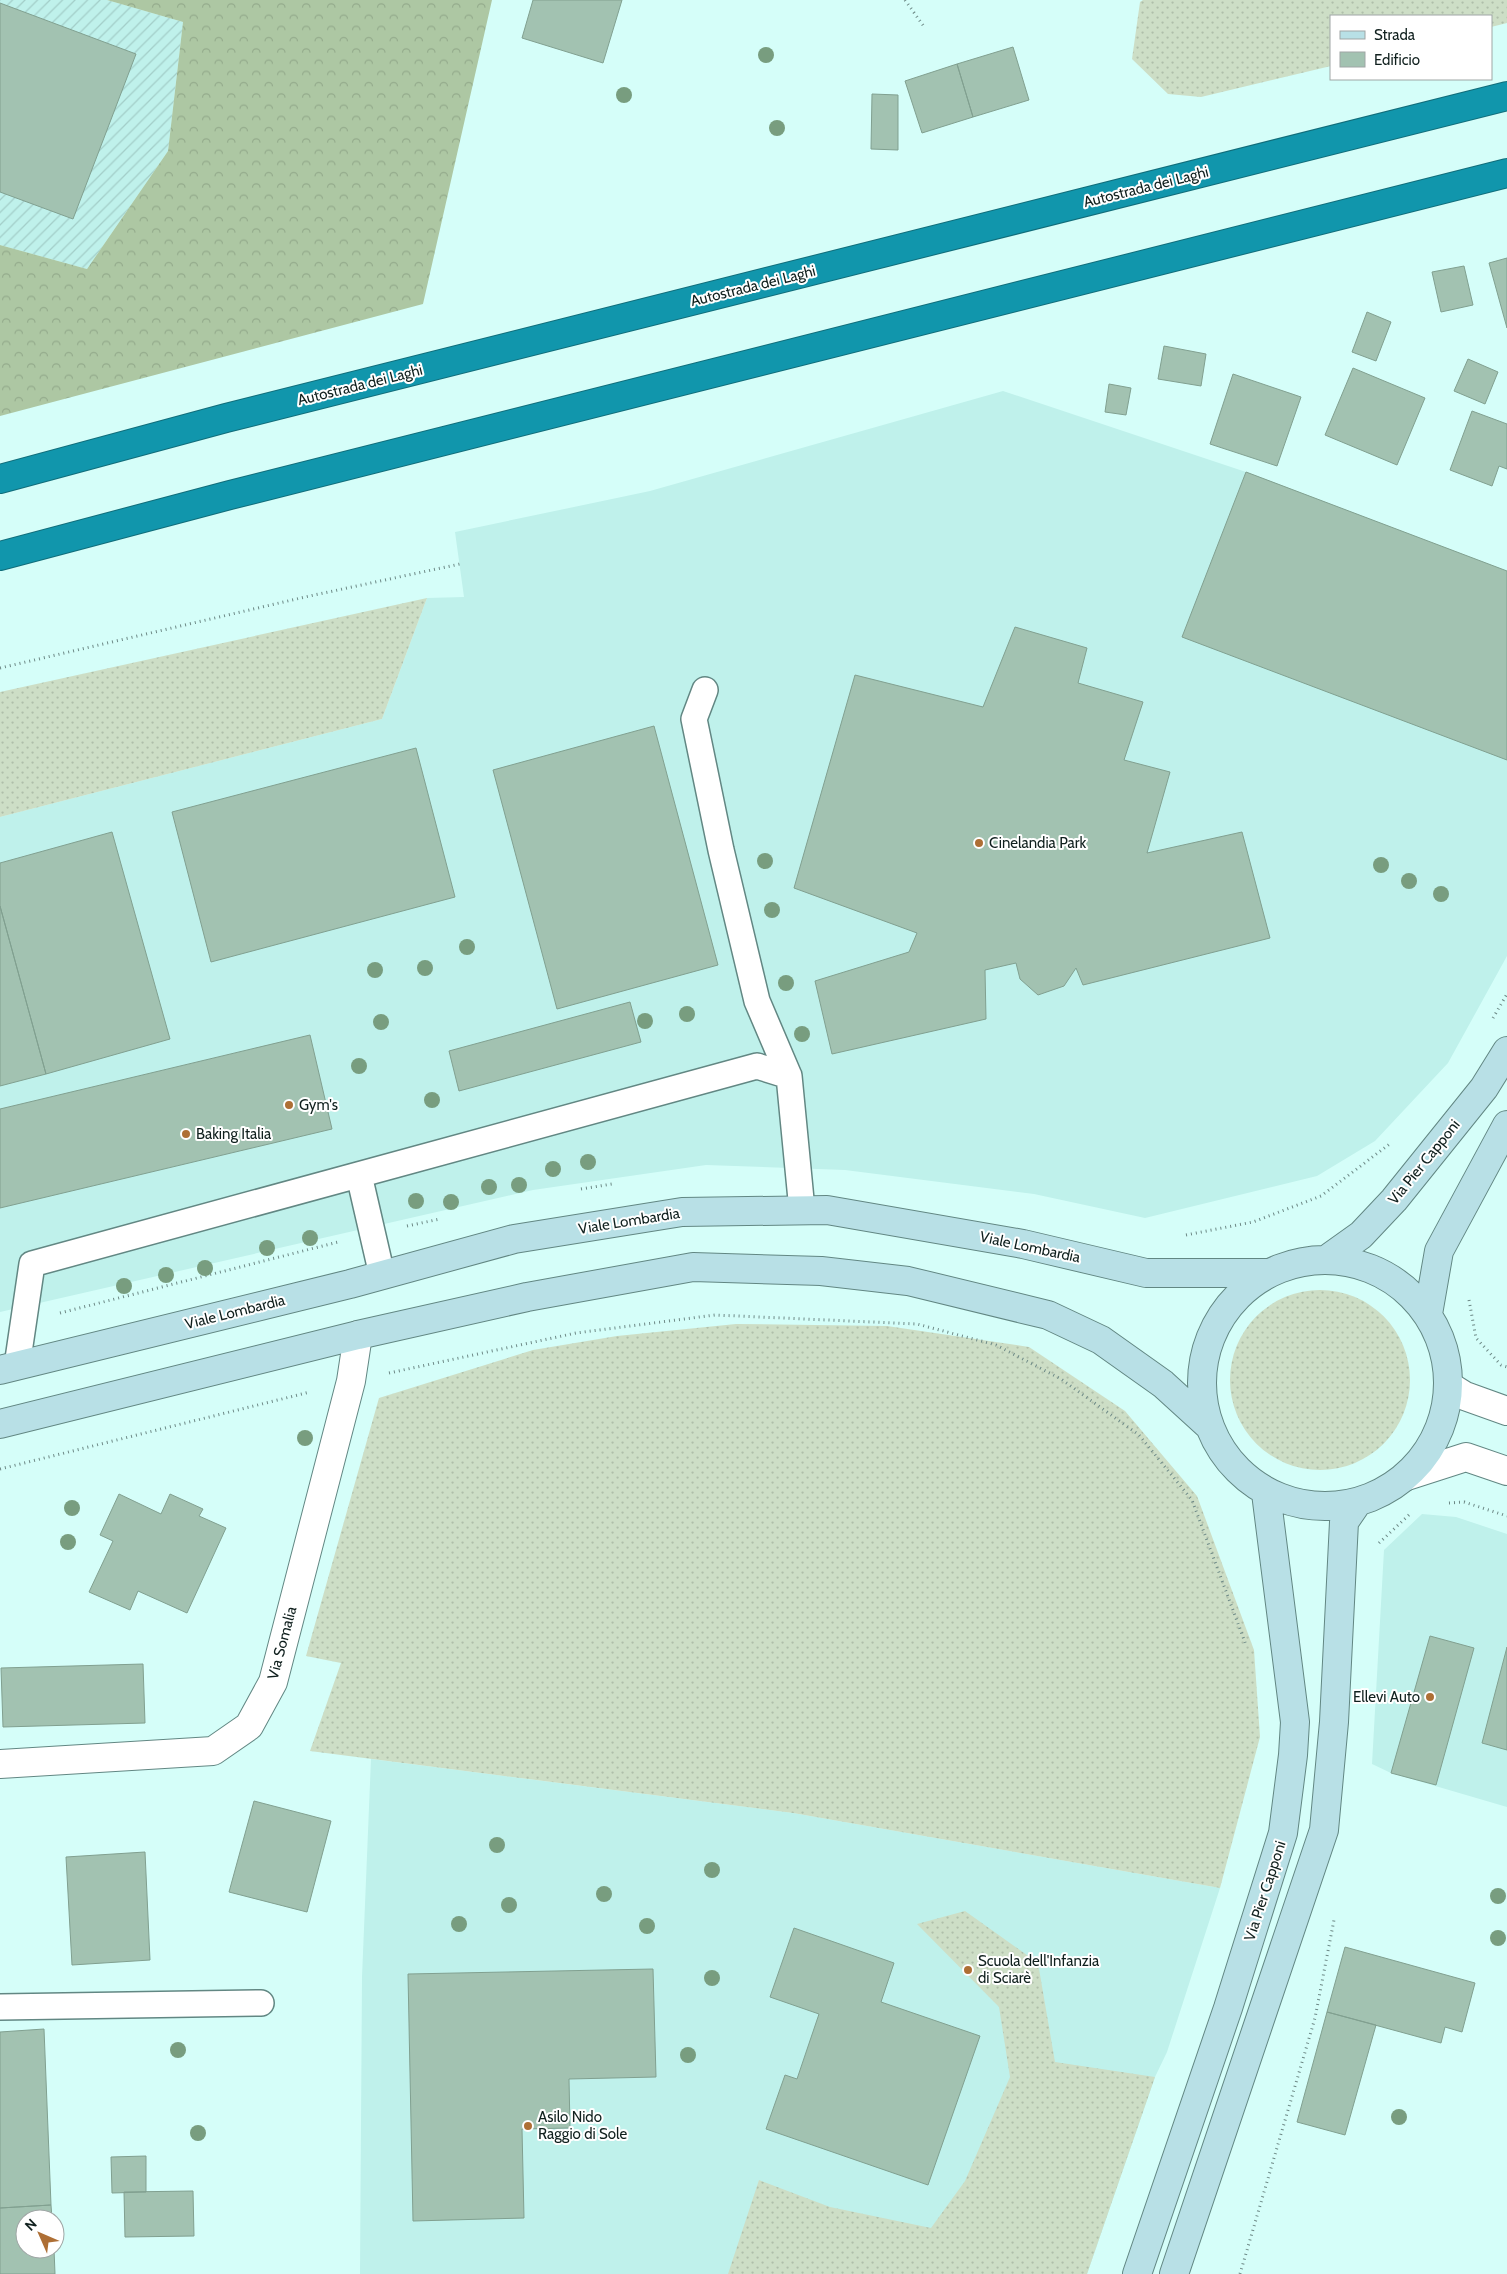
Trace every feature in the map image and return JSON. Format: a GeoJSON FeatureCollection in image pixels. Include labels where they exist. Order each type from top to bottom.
{"type":"FeatureCollection","features":[{"type":"Feature","properties":{"kind":"highway","name":"Autostrada dei Laghi"},"geometry":{"type":"LineString","coordinates":[[0,479],[236,416],[1507,96]]}},
{"type":"Feature","properties":{"kind":"highway"},"geometry":{"type":"LineString","coordinates":[[0,556],[240,492],[1507,173]]}},
{"type":"Feature","properties":{"kind":"main road","name":"Via Pier Capponi"},"geometry":{"type":"LineString","coordinates":[[1326,1260],[1361,1235],[1394,1200],[1484,1088],[1507,1051]]}},
{"type":"Feature","properties":{"kind":"main road"},"geometry":{"type":"LineString","coordinates":[[1428,1314],[1439,1251],[1507,1125]]}},
{"type":"Feature","properties":{"kind":"main road","name":"Viale Lombardia"},"geometry":{"type":"LineString","coordinates":[[9,1368],[382,1275],[514,1239],[682,1212],[827,1210],[1023,1244],[1146,1273],[1270,1273]]}},
{"type":"Feature","properties":{"kind":"main road"},"geometry":{"type":"LineString","coordinates":[[0,1424],[358,1335],[527,1297],[693,1267],[831,1272],[908,1280],[1048,1315],[1101,1340],[1164,1384],[1208,1426],[1231,1465],[1266,1493],[1311,1507],[1357,1504],[1384,1492],[1407,1476],[1429,1450],[1443,1419],[1449,1386],[1444,1348],[1428,1314],[1394,1280],[1372,1269],[1349,1262],[1326,1260],[1297,1262],[1270,1273],[1233,1299],[1209,1337],[1201,1382],[1208,1426]]}},
{"type":"Feature","properties":{"kind":"main road","name":"Via Pier Capponi"},"geometry":{"type":"LineString","coordinates":[[1137,2274],[1228,2008],[1283,1833],[1295,1722],[1266,1493]]}},
{"type":"Feature","properties":{"kind":"main road"},"geometry":{"type":"LineString","coordinates":[[1174,2274],[1324,1830],[1334,1722],[1344,1522],[1357,1504]]}},
{"type":"Feature","properties":{"kind":"street","name":"Via Somalia"},"geometry":{"type":"LineString","coordinates":[[0,1764],[214,1751],[249,1726],[273,1682],[351,1381],[358,1335]]}},
{"type":"Feature","properties":{"kind":"street"},"geometry":{"type":"LineString","coordinates":[[1449,1386],[1465,1396],[1507,1411]]}},
{"type":"Feature","properties":{"kind":"street"},"geometry":{"type":"LineString","coordinates":[[1407,1476],[1466,1457],[1507,1471]]}},
{"type":"Feature","properties":{"kind":"lane"},"geometry":{"type":"LineString","coordinates":[[705,690],[694,719],[721,850],[756,1001],[790,1076],[802,1210]]}},
{"type":"Feature","properties":{"kind":"lane"},"geometry":{"type":"LineString","coordinates":[[9,1368],[32,1264],[757,1066],[790,1076]]}},
{"type":"Feature","properties":{"kind":"lane"},"geometry":{"type":"LineString","coordinates":[[359,1175],[382,1275]]}},
{"type":"Feature","properties":{"kind":"lane"},"geometry":{"type":"LineString","coordinates":[[0,2007],[261,2003]]}},
{"type":"Feature","properties":{"kind":"path"},"geometry":{"type":"LineString","coordinates":[[905,0],[925,28]]}},
{"type":"Feature","properties":{"kind":"path"},"geometry":{"type":"LineString","coordinates":[[0,668],[305,597],[460,564]]}},
{"type":"Feature","properties":{"kind":"path"},"geometry":{"type":"LineString","coordinates":[[1467,1290],[1476,1338],[1501,1365],[1507,1367]]}},
{"type":"Feature","properties":{"kind":"path"},"geometry":{"type":"LineString","coordinates":[[0,1470],[351,1381],[576,1333],[715,1315],[917,1324],[996,1345],[1061,1379],[1139,1435],[1192,1500],[1248,1648]]}},
{"type":"Feature","properties":{"kind":"path"},"geometry":{"type":"LineString","coordinates":[[1446,1503],[1464,1502],[1507,1516]]}},
{"type":"Feature","properties":{"kind":"path"},"geometry":{"type":"LineString","coordinates":[[1378,1544],[1412,1512]]}},
{"type":"Feature","properties":{"kind":"path"},"geometry":{"type":"LineString","coordinates":[[1240,2274],[1316,2018],[1326,1956],[1335,1919]]}},
{"type":"Feature","properties":{"kind":"shaded area"},"geometry":{"type":"Polygon","coordinates":[[[0,0],[107,0],[183,22],[168,151],[87,269],[0,245],[0,0]]]}},
{"type":"Feature","properties":{"kind":"shaded area"},"geometry":{"type":"Polygon","coordinates":[[[1003,391],[1246,472],[1507,571],[1507,956],[1448,1063],[1375,1141],[1317,1176],[1145,1218],[1034,1194],[845,1170],[706,1165],[533,1190],[0,1312],[0,817],[382,719],[427,598],[464,597],[455,532],[650,491],[1003,391]]]}},
{"type":"Feature","properties":{"kind":"shaded area"},"geometry":{"type":"Polygon","coordinates":[[[1422,1514],[1456,1517],[1507,1534],[1507,1807],[1391,1773],[1372,1764],[1384,1550],[1422,1514]]]}},
{"type":"Feature","properties":{"kind":"shaded area"},"geometry":{"type":"Polygon","coordinates":[[[371,1759],[793,1813],[1220,1888],[1167,2052],[1155,2077],[1087,2274],[360,2274],[362,1977],[371,1759]]]}},
{"type":"Feature","properties":{"kind":"green space"},"geometry":{"type":"Polygon","coordinates":[[[107,0],[492,0],[423,304],[0,416],[0,245],[87,269],[168,151],[183,22],[107,0]]]}},
{"type":"Feature","properties":{"kind":"green space"},"geometry":{"type":"Polygon","coordinates":[[[1143,0],[1507,0],[1507,23],[1492,27],[1492,15],[1330,15],[1330,66],[1201,97],[1168,94],[1132,59],[1140,2],[1143,0]]]}},
{"type":"Feature","properties":{"kind":"green space"},"geometry":{"type":"Polygon","coordinates":[[[427,598],[382,719],[0,817],[0,692],[427,598]]]}},
{"type":"Feature","properties":{"kind":"green space"},"geometry":{"type":"Polygon","coordinates":[[[1320,1290],[1354,1297],[1370,1305],[1389,1323],[1395,1330],[1406,1354],[1410,1380],[1403,1414],[1395,1430],[1377,1449],[1370,1455],[1346,1466],[1320,1470],[1286,1463],[1270,1455],[1251,1437],[1245,1430],[1234,1406],[1230,1380],[1237,1346],[1245,1330],[1263,1311],[1270,1305],[1294,1294],[1320,1290]]]}},
{"type":"Feature","properties":{"kind":"green space"},"geometry":{"type":"Polygon","coordinates":[[[736,1324],[887,1326],[1029,1347],[1125,1411],[1197,1496],[1254,1650],[1260,1737],[1220,1888],[793,1813],[310,1751],[341,1663],[306,1656],[379,1398],[533,1350],[617,1336],[736,1324]]]}},
{"type":"Feature","properties":{"kind":"green space"},"geometry":{"type":"Polygon","coordinates":[[[965,1911],[1038,1963],[1055,2062],[1155,2077],[1087,2274],[728,2274],[759,2180],[830,2207],[931,2228],[965,2181],[1010,2077],[999,2007],[917,1924],[965,1911]]]}},
{"type":"Feature","properties":{"kind":"building"},"geometry":{"type":"Polygon","coordinates":[[[533,0],[622,0],[603,63],[522,38],[533,0]]]}},
{"type":"Feature","properties":{"kind":"building"},"geometry":{"type":"Polygon","coordinates":[[[0,3],[136,54],[73,219],[0,192],[0,3]]]}},
{"type":"Feature","properties":{"kind":"building"},"geometry":{"type":"Polygon","coordinates":[[[1013,47],[1029,100],[973,117],[957,64],[1013,47]]]}},
{"type":"Feature","properties":{"kind":"building"},"geometry":{"type":"Polygon","coordinates":[[[957,64],[973,117],[922,133],[905,81],[957,64]]]}},
{"type":"Feature","properties":{"kind":"building"},"geometry":{"type":"Polygon","coordinates":[[[872,94],[898,95],[898,150],[871,149],[872,94]]]}},
{"type":"Feature","properties":{"kind":"building"},"geometry":{"type":"Polygon","coordinates":[[[1507,258],[1507,328],[1489,263],[1507,258]]]}},
{"type":"Feature","properties":{"kind":"building"},"geometry":{"type":"Polygon","coordinates":[[[1464,266],[1473,305],[1441,312],[1432,272],[1464,266]]]}},
{"type":"Feature","properties":{"kind":"building"},"geometry":{"type":"Polygon","coordinates":[[[1367,312],[1391,322],[1376,361],[1352,352],[1367,312]]]}},
{"type":"Feature","properties":{"kind":"building"},"geometry":{"type":"Polygon","coordinates":[[[1164,346],[1206,354],[1201,386],[1158,379],[1164,346]]]}},
{"type":"Feature","properties":{"kind":"building"},"geometry":{"type":"Polygon","coordinates":[[[1468,359],[1498,372],[1485,404],[1454,391],[1468,359]]]}},
{"type":"Feature","properties":{"kind":"building"},"geometry":{"type":"Polygon","coordinates":[[[1353,368],[1425,398],[1397,465],[1325,435],[1353,368]]]}},
{"type":"Feature","properties":{"kind":"building"},"geometry":{"type":"Polygon","coordinates":[[[1233,374],[1301,397],[1277,466],[1210,444],[1233,374]]]}},
{"type":"Feature","properties":{"kind":"building"},"geometry":{"type":"Polygon","coordinates":[[[1109,384],[1131,388],[1126,415],[1105,412],[1109,384]]]}},
{"type":"Feature","properties":{"kind":"building"},"geometry":{"type":"Polygon","coordinates":[[[1472,411],[1507,424],[1507,469],[1499,466],[1492,486],[1450,470],[1472,411]]]}},
{"type":"Feature","properties":{"kind":"building"},"geometry":{"type":"Polygon","coordinates":[[[1246,472],[1507,571],[1507,760],[1182,637],[1246,472]]]}},
{"type":"Feature","properties":{"kind":"building","name":"Cinelandia Park"},"geometry":{"type":"Polygon","coordinates":[[[1015,627],[1087,648],[1078,683],[1143,702],[1124,760],[1170,772],[1147,853],[1242,832],[1270,938],[1083,985],[1076,968],[1064,986],[1038,995],[1020,979],[1016,963],[985,970],[986,1019],[832,1054],[815,981],[909,952],[917,933],[794,888],[855,675],[983,707],[1015,627]]]}},
{"type":"Feature","properties":{"kind":"building"},"geometry":{"type":"Polygon","coordinates":[[[654,726],[718,965],[557,1009],[493,770],[654,726]]]}},
{"type":"Feature","properties":{"kind":"building"},"geometry":{"type":"Polygon","coordinates":[[[416,748],[455,897],[211,962],[172,812],[416,748]]]}},
{"type":"Feature","properties":{"kind":"building"},"geometry":{"type":"Polygon","coordinates":[[[112,832],[170,1039],[46,1074],[0,906],[0,863],[112,832]]]}},
{"type":"Feature","properties":{"kind":"building"},"geometry":{"type":"Polygon","coordinates":[[[0,906],[46,1074],[0,1086],[0,906]]]}},
{"type":"Feature","properties":{"kind":"building"},"geometry":{"type":"Polygon","coordinates":[[[630,1002],[641,1042],[459,1091],[449,1051],[630,1002]]]}},
{"type":"Feature","properties":{"kind":"building"},"geometry":{"type":"Polygon","coordinates":[[[310,1035],[332,1129],[0,1208],[0,1109],[310,1035]]]}},
{"type":"Feature","properties":{"kind":"building"},"geometry":{"type":"Polygon","coordinates":[[[119,1494],[161,1514],[170,1494],[203,1509],[199,1516],[226,1528],[187,1613],[138,1591],[130,1610],[89,1592],[113,1541],[100,1535],[119,1494]]]}},
{"type":"Feature","properties":{"kind":"building"},"geometry":{"type":"Polygon","coordinates":[[[1430,1636],[1474,1648],[1436,1785],[1391,1773],[1430,1636]]]}},
{"type":"Feature","properties":{"kind":"building"},"geometry":{"type":"Polygon","coordinates":[[[1507,1647],[1507,1750],[1482,1743],[1507,1647]]]}},
{"type":"Feature","properties":{"kind":"building"},"geometry":{"type":"Polygon","coordinates":[[[143,1664],[145,1723],[3,1727],[1,1668],[143,1664]]]}},
{"type":"Feature","properties":{"kind":"building"},"geometry":{"type":"Polygon","coordinates":[[[254,1801],[331,1821],[307,1912],[229,1892],[254,1801]]]}},
{"type":"Feature","properties":{"kind":"building"},"geometry":{"type":"Polygon","coordinates":[[[145,1852],[150,1960],[72,1965],[66,1857],[145,1852]]]}},
{"type":"Feature","properties":{"kind":"building"},"geometry":{"type":"Polygon","coordinates":[[[794,1928],[894,1963],[881,2002],[980,2036],[928,2185],[766,2129],[785,2075],[797,2079],[819,2014],[770,1997],[794,1928]]]}},
{"type":"Feature","properties":{"kind":"building"},"geometry":{"type":"Polygon","coordinates":[[[1345,1947],[1475,1983],[1462,2032],[1445,2027],[1441,2043],[1327,2012],[1345,1947]]]}},
{"type":"Feature","properties":{"kind":"building"},"geometry":{"type":"Polygon","coordinates":[[[653,1969],[656,2077],[569,2079],[570,2128],[522,2129],[524,2218],[413,2221],[408,1974],[653,1969]]]}},
{"type":"Feature","properties":{"kind":"building"},"geometry":{"type":"Polygon","coordinates":[[[1327,2012],[1376,2025],[1345,2135],[1297,2122],[1327,2012]]]}},
{"type":"Feature","properties":{"kind":"building"},"geometry":{"type":"Polygon","coordinates":[[[44,2029],[51,2205],[0,2208],[0,2032],[44,2029]]]}},
{"type":"Feature","properties":{"kind":"building"},"geometry":{"type":"Polygon","coordinates":[[[146,2156],[146,2192],[112,2193],[111,2157],[146,2156]]]}},
{"type":"Feature","properties":{"kind":"building"},"geometry":{"type":"Polygon","coordinates":[[[193,2191],[194,2236],[125,2237],[124,2192],[193,2191]]]}},
{"type":"Feature","properties":{"kind":"building"},"geometry":{"type":"Polygon","coordinates":[[[51,2205],[51,2209],[15,2209],[15,2259],[54,2259],[55,2274],[0,2274],[0,2208],[51,2205]]]}},
{"type":"Feature","properties":{"kind":"place","name":"Cinelandia Park"},"geometry":{"type":"Point","coordinates":[979,843]}},
{"type":"Feature","properties":{"kind":"place","name":"Gym's"},"geometry":{"type":"Point","coordinates":[289,1105]}},
{"type":"Feature","properties":{"kind":"place","name":"Baking Italia"},"geometry":{"type":"Point","coordinates":[186,1134]}},
{"type":"Feature","properties":{"kind":"place","name":"Ellevi Auto"},"geometry":{"type":"Point","coordinates":[1430,1697]}},
{"type":"Feature","properties":{"kind":"place","name":"Scuola dell'Infanzia di Sciarè"},"geometry":{"type":"Point","coordinates":[968,1970]}},
{"type":"Feature","properties":{"kind":"place","name":"Asilo Nido Raggio di Sole"},"geometry":{"type":"Point","coordinates":[528,2126]}}]}
